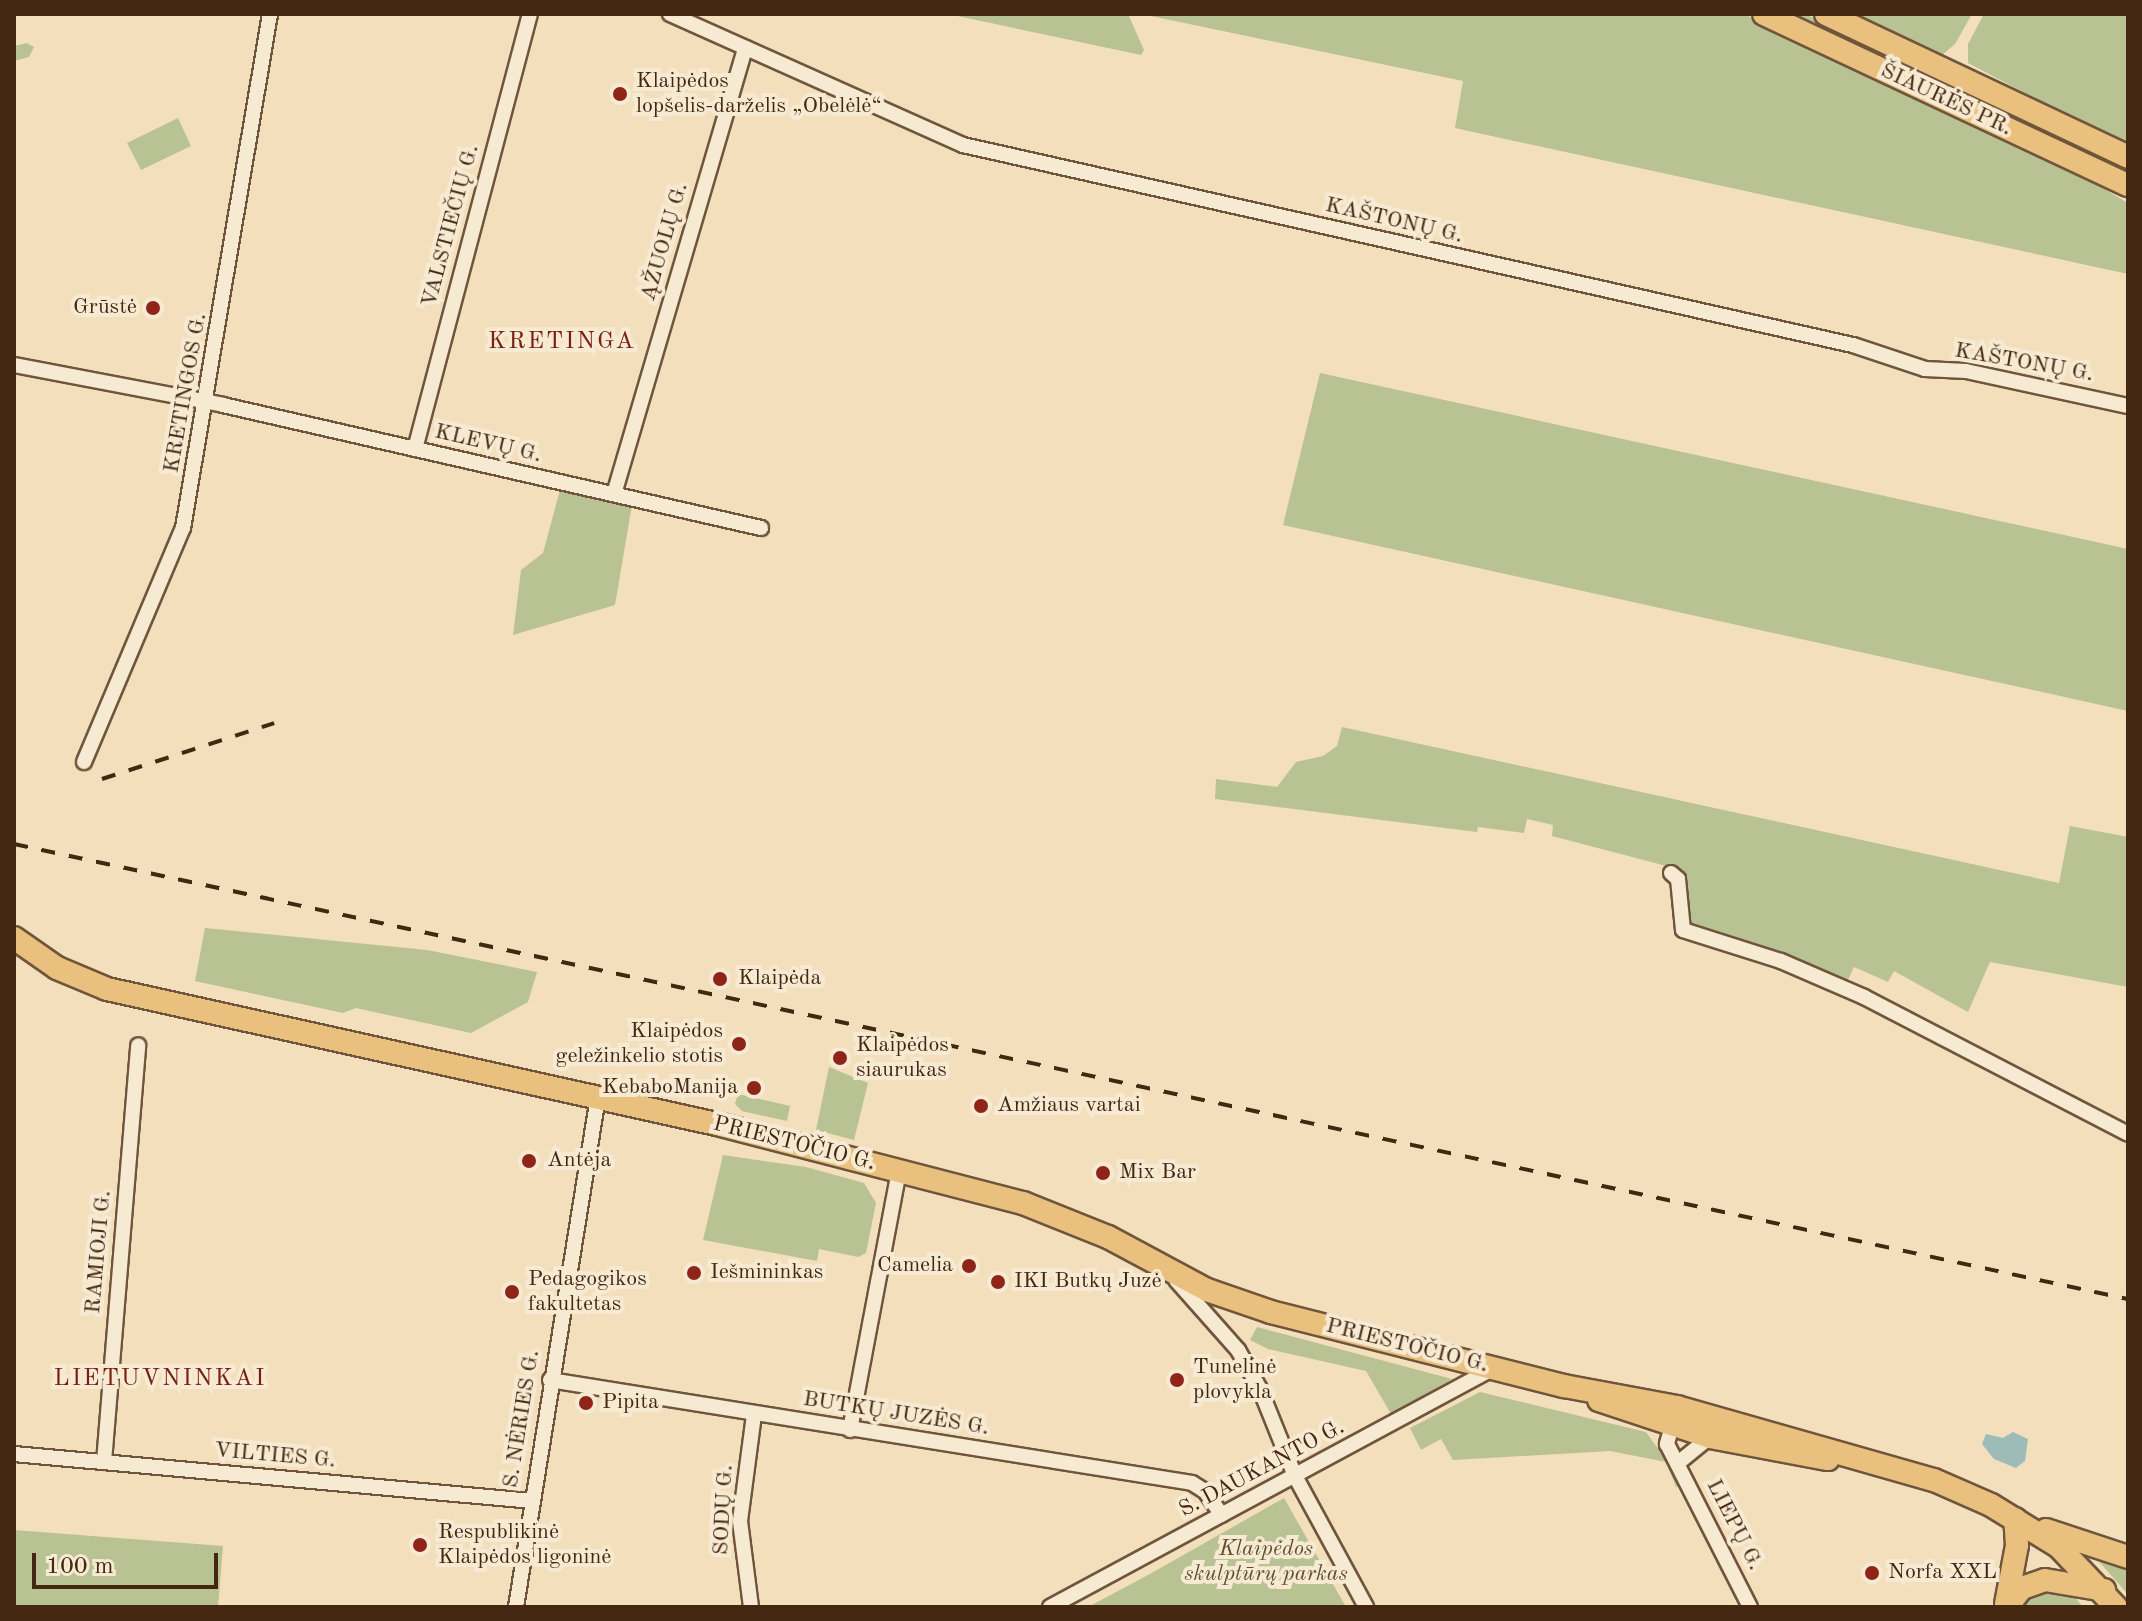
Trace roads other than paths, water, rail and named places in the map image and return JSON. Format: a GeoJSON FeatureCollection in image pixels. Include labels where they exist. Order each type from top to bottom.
{"type":"FeatureCollection","features":[{"type":"Feature","properties":{"kind":"main road","name":"ŠIAURĖS PR."},"geometry":{"type":"LineString","coordinates":[[1764,14],[2128,185]]}},
{"type":"Feature","properties":{"kind":"main road","name":"ŠIAURĖS PR."},"geometry":{"type":"LineString","coordinates":[[1826,14],[2128,157]]}},
{"type":"Feature","properties":{"kind":"main road","name":"PRIESTOČIO G."},"geometry":{"type":"LineString","coordinates":[[14,938],[57,968],[107,989],[598,1097],[899,1170],[1053,1213],[1230,1299],[1674,1417],[1887,1467],[1964,1491],[2020,1521],[2075,1560],[2110,1598]]}},
{"type":"Feature","properties":{"kind":"main road","name":"PRIESTOČIO G."},"geometry":{"type":"LineString","coordinates":[[1674,1417],[1710,1437],[1776,1452],[1887,1467]]}},
{"type":"Feature","properties":{"kind":"main road"},"geometry":{"type":"LineString","coordinates":[[2006,1607],[2020,1521],[2128,1557]]}},
{"type":"Feature","properties":{"kind":"main road"},"geometry":{"type":"LineString","coordinates":[[2006,1607],[2022,1588],[2045,1580],[2110,1598]]}},
{"type":"Feature","properties":{"kind":"street","name":"KRETINGOS G."},"geometry":{"type":"LineString","coordinates":[[84,762],[175,551],[206,402],[270,14]]}},
{"type":"Feature","properties":{"kind":"street","name":"VALSTIEČIŲ G."},"geometry":{"type":"LineString","coordinates":[[415,449],[530,14]]}},
{"type":"Feature","properties":{"kind":"street","name":"KAŠTONŲ G."},"geometry":{"type":"LineString","coordinates":[[670,14],[963,145],[1853,345],[1925,369],[1966,371],[2128,406]]}},
{"type":"Feature","properties":{"kind":"street","name":"ĄŽUOLŲ G."},"geometry":{"type":"LineString","coordinates":[[614,494],[745,48]]}},
{"type":"Feature","properties":{"kind":"street","name":"KLEVŲ G."},"geometry":{"type":"LineString","coordinates":[[14,365],[206,402],[761,528]]}},
{"type":"Feature","properties":{"kind":"street"},"geometry":{"type":"LineString","coordinates":[[1671,873],[1678,879],[1683,930],[1781,961],[1864,997],[2128,1134]]}},
{"type":"Feature","properties":{"kind":"street","name":"RAMIOJI G."},"geometry":{"type":"LineString","coordinates":[[104,1462],[138,1045]]}},
{"type":"Feature","properties":{"kind":"street","name":"S. NĖRIES G."},"geometry":{"type":"LineString","coordinates":[[516,1607],[550,1380],[598,1097]]}},
{"type":"Feature","properties":{"kind":"street"},"geometry":{"type":"LineString","coordinates":[[850,1430],[899,1170]]}},
{"type":"Feature","properties":{"kind":"street"},"geometry":{"type":"LineString","coordinates":[[1164,1268],[1238,1350],[1265,1399],[1295,1476],[1366,1607]]}},
{"type":"Feature","properties":{"kind":"street","name":"S. DAUKANTO G."},"geometry":{"type":"LineString","coordinates":[[1050,1607],[1494,1368]]}},
{"type":"Feature","properties":{"kind":"street","name":"BUTKŲ JUZĖS G."},"geometry":{"type":"LineString","coordinates":[[550,1380],[1192,1483],[1205,1491],[1222,1515]]}},
{"type":"Feature","properties":{"kind":"street","name":"SODŲ G."},"geometry":{"type":"LineString","coordinates":[[751,1607],[740,1521],[754,1414]]}},
{"type":"Feature","properties":{"kind":"street","name":"LIEPŲ G."},"geometry":{"type":"LineString","coordinates":[[1674,1417],[1667,1444],[1750,1607]]}},
{"type":"Feature","properties":{"kind":"street","name":"LIEPŲ G."},"geometry":{"type":"LineString","coordinates":[[1678,1463],[1710,1437]]}},
{"type":"Feature","properties":{"kind":"street","name":"VILTIES G."},"geometry":{"type":"LineString","coordinates":[[14,1454],[532,1501]]}},
{"type":"Feature","properties":{"kind":"water"},"geometry":{"type":"Polygon","coordinates":[[[2013,1432],[2028,1439],[2025,1461],[2016,1468],[1994,1459],[1982,1444],[1986,1434],[2003,1438],[2013,1432]]]}},
{"type":"Feature","properties":{"kind":"railway"},"geometry":{"type":"LineString","coordinates":[[102,779],[274,723]]}},
{"type":"Feature","properties":{"kind":"railway"},"geometry":{"type":"LineString","coordinates":[[14,844],[2128,1299]]}},
{"type":"Feature","properties":{"kind":"place","name":"Klaipėdos lopšelis-darželis „Obelėlė“"},"geometry":{"type":"Point","coordinates":[620,94]}},
{"type":"Feature","properties":{"kind":"place","name":"Grūstė"},"geometry":{"type":"Point","coordinates":[153,308]}},
{"type":"Feature","properties":{"kind":"place","name":"Klaipėda"},"geometry":{"type":"Point","coordinates":[720,979]}},
{"type":"Feature","properties":{"kind":"place","name":"Klaipėdos geležinkelio stotis"},"geometry":{"type":"Point","coordinates":[739,1044]}},
{"type":"Feature","properties":{"kind":"place","name":"Klaipėdos siaurukas"},"geometry":{"type":"Point","coordinates":[840,1058]}},
{"type":"Feature","properties":{"kind":"place","name":"KebaboManija"},"geometry":{"type":"Point","coordinates":[754,1088]}},
{"type":"Feature","properties":{"kind":"place","name":"Amžiaus vartai"},"geometry":{"type":"Point","coordinates":[981,1106]}},
{"type":"Feature","properties":{"kind":"place","name":"Antėja"},"geometry":{"type":"Point","coordinates":[529,1161]}},
{"type":"Feature","properties":{"kind":"place","name":"Mix Bar"},"geometry":{"type":"Point","coordinates":[1103,1173]}},
{"type":"Feature","properties":{"kind":"place","name":"Camelia"},"geometry":{"type":"Point","coordinates":[969,1266]}},
{"type":"Feature","properties":{"kind":"place","name":"Iešmininkas"},"geometry":{"type":"Point","coordinates":[694,1273]}},
{"type":"Feature","properties":{"kind":"place","name":"IKI Butkų Juzė"},"geometry":{"type":"Point","coordinates":[998,1282]}},
{"type":"Feature","properties":{"kind":"place","name":"Pedagogikos fakultetas"},"geometry":{"type":"Point","coordinates":[512,1292]}},
{"type":"Feature","properties":{"kind":"place","name":"Tunelinė plovykla"},"geometry":{"type":"Point","coordinates":[1177,1380]}},
{"type":"Feature","properties":{"kind":"place","name":"Pipita"},"geometry":{"type":"Point","coordinates":[586,1403]}},
{"type":"Feature","properties":{"kind":"place","name":"Respublikinė Klaipėdos ligoninė"},"geometry":{"type":"Point","coordinates":[420,1545]}},
{"type":"Feature","properties":{"kind":"place","name":"Norfa XXL"},"geometry":{"type":"Point","coordinates":[1872,1573]}},
{"type":"Feature","properties":{"kind":"district","name":"KRETINGA"},"geometry":{"type":"Point","coordinates":[562,343]}},
{"type":"Feature","properties":{"kind":"district","name":"LIETUVNINKAI"},"geometry":{"type":"Point","coordinates":[160,1380]}},
{"type":"Feature","properties":{"kind":"park label","name":"Klaipėdos skulptūrų parkas"},"geometry":{"type":"Point","coordinates":[1266,1562]}}]}
